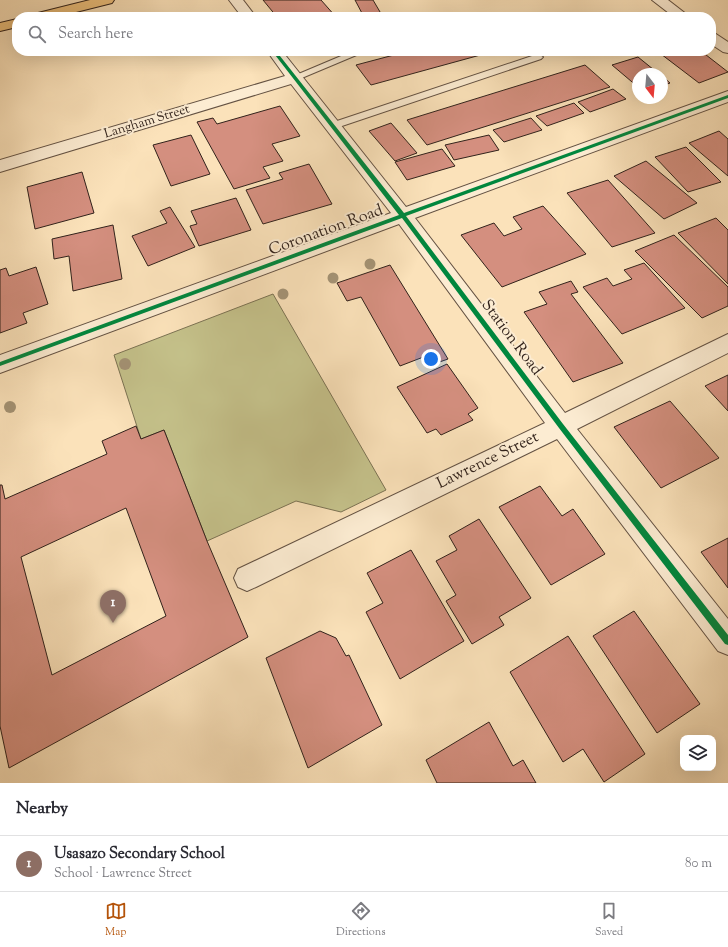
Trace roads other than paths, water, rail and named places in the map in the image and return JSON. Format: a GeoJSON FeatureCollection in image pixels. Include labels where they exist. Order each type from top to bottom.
{"type":"FeatureCollection","features":[{"type":"Feature","properties":{"kind":"main road"},"geometry":{"type":"LineString","coordinates":[[59,12],[107,0]]}},
{"type":"Feature","properties":{"kind":"main road"},"geometry":{"type":"LineString","coordinates":[[0,27],[12,24]]}},
{"type":"Feature","properties":{"kind":"street"},"geometry":{"type":"LineString","coordinates":[[236,0],[244,12]]}},
{"type":"Feature","properties":{"kind":"street"},"geometry":{"type":"LineString","coordinates":[[659,0],[676,12]]}},
{"type":"Feature","properties":{"kind":"street"},"geometry":{"type":"LineString","coordinates":[[716,41],[728,49]]}},
{"type":"Feature","properties":{"kind":"street","name":"Station Road"},"geometry":{"type":"LineString","coordinates":[[278,56],[403,216],[561,426],[728,641]]}},
{"type":"Feature","properties":{"kind":"street","name":"Langham Street"},"geometry":{"type":"LineString","coordinates":[[0,166],[294,78]]}},
{"type":"Feature","properties":{"kind":"street","name":"Coronation Road"},"geometry":{"type":"LineString","coordinates":[[0,364],[728,96]]}},
{"type":"Feature","properties":{"kind":"street","name":"Lawrence Street"},"geometry":{"type":"LineString","coordinates":[[248,578],[728,343]]}},
{"type":"Feature","properties":{"kind":"lane"},"geometry":{"type":"LineString","coordinates":[[294,78],[349,56]]}},
{"type":"Feature","properties":{"kind":"lane"},"geometry":{"type":"LineString","coordinates":[[332,126],[538,57]]}},
{"type":"Feature","properties":{"kind":"place","name":"Usasazo Secondary School"},"geometry":{"type":"Point","coordinates":[113,623]}}]}
